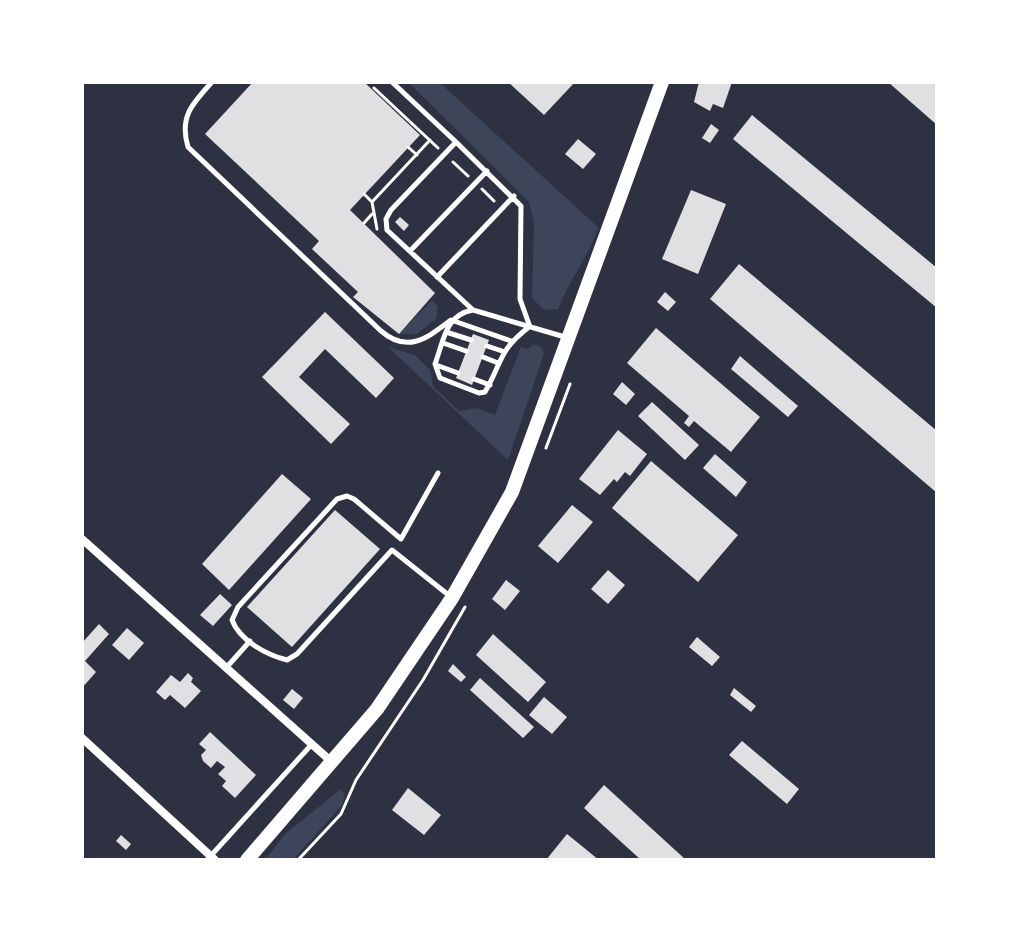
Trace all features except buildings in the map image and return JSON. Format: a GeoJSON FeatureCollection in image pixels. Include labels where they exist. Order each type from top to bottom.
{"type":"FeatureCollection","features":[{"type":"Feature","properties":{"kind":"main road"},"geometry":{"type":"LineString","coordinates":[[247,860],[333,764],[377,709],[452,598],[512,492],[662,82]]}},
{"type":"Feature","properties":{"kind":"street"},"geometry":{"type":"LineString","coordinates":[[82,539],[333,764]]}},
{"type":"Feature","properties":{"kind":"street"},"geometry":{"type":"LineString","coordinates":[[82,738],[211,859]]}},
{"type":"Feature","properties":{"kind":"lane"},"geometry":{"type":"LineString","coordinates":[[212,82],[188,109],[183,130],[188,147],[387,336],[414,343],[423,341],[457,313],[473,310]]}},
{"type":"Feature","properties":{"kind":"lane"},"geometry":{"type":"LineString","coordinates":[[392,82],[521,206],[520,299],[530,327]]}},
{"type":"Feature","properties":{"kind":"lane"},"geometry":{"type":"LineString","coordinates":[[456,142],[386,219],[387,230],[473,310],[569,338]]}},
{"type":"Feature","properties":{"kind":"lane"},"geometry":{"type":"LineString","coordinates":[[410,251],[487,171]]}},
{"type":"Feature","properties":{"kind":"lane"},"geometry":{"type":"LineString","coordinates":[[437,277],[514,196]]}},
{"type":"Feature","properties":{"kind":"lane"},"geometry":{"type":"LineString","coordinates":[[451,320],[435,364],[440,378],[470,390],[485,392],[502,351],[530,327]]}},
{"type":"Feature","properties":{"kind":"lane"},"geometry":{"type":"LineString","coordinates":[[451,320],[511,341]]}},
{"type":"Feature","properties":{"kind":"lane"},"geometry":{"type":"LineString","coordinates":[[446,332],[471,340]]}},
{"type":"Feature","properties":{"kind":"lane"},"geometry":{"type":"LineString","coordinates":[[443,343],[466,351]]}},
{"type":"Feature","properties":{"kind":"lane"},"geometry":{"type":"LineString","coordinates":[[487,346],[502,351]]}},
{"type":"Feature","properties":{"kind":"lane"},"geometry":{"type":"LineString","coordinates":[[483,357],[498,363]]}},
{"type":"Feature","properties":{"kind":"lane"},"geometry":{"type":"LineString","coordinates":[[435,364],[458,373]]}},
{"type":"Feature","properties":{"kind":"lane"},"geometry":{"type":"LineString","coordinates":[[474,379],[490,385]]}},
{"type":"Feature","properties":{"kind":"lane"},"geometry":{"type":"LineString","coordinates":[[401,539],[354,499],[347,496],[337,499],[235,613],[235,628],[273,657],[287,660],[297,654],[401,539],[438,473]]}},
{"type":"Feature","properties":{"kind":"lane"},"geometry":{"type":"LineString","coordinates":[[392,550],[452,598]]}},
{"type":"Feature","properties":{"kind":"lane"},"geometry":{"type":"LineString","coordinates":[[226,668],[250,641]]}},
{"type":"Feature","properties":{"kind":"lane"},"geometry":{"type":"LineString","coordinates":[[211,859],[312,744]]}},
{"type":"Feature","properties":{"kind":"path"},"geometry":{"type":"LineString","coordinates":[[374,88],[502,209]]}},
{"type":"Feature","properties":{"kind":"path"},"geometry":{"type":"LineString","coordinates":[[364,194],[372,202],[430,140]]}},
{"type":"Feature","properties":{"kind":"path"},"geometry":{"type":"LineString","coordinates":[[408,147],[417,155]]}},
{"type":"Feature","properties":{"kind":"path"},"geometry":{"type":"LineString","coordinates":[[364,223],[373,212]]}},
{"type":"Feature","properties":{"kind":"path"},"geometry":{"type":"LineString","coordinates":[[298,860],[341,814],[356,780],[463,616]]}},
{"type":"Feature","properties":{"kind":"shaded area"},"geometry":{"type":"Polygon","coordinates":[[[408,82],[439,82],[599,228],[558,309],[544,310],[532,298],[534,222],[529,202],[408,82]]]}},
{"type":"Feature","properties":{"kind":"shaded area"},"geometry":{"type":"Polygon","coordinates":[[[432,300],[438,307],[436,319],[417,334],[399,334],[432,300]]]}},
{"type":"Feature","properties":{"kind":"shaded area"},"geometry":{"type":"Polygon","coordinates":[[[533,344],[541,347],[544,354],[508,460],[388,347],[415,355],[430,370],[433,386],[459,411],[476,408],[495,415],[521,347],[528,349],[533,344]]]}},
{"type":"Feature","properties":{"kind":"shaded area"},"geometry":{"type":"Polygon","coordinates":[[[341,789],[345,795],[342,805],[293,860],[265,860],[285,834],[341,789]]]}}]}
